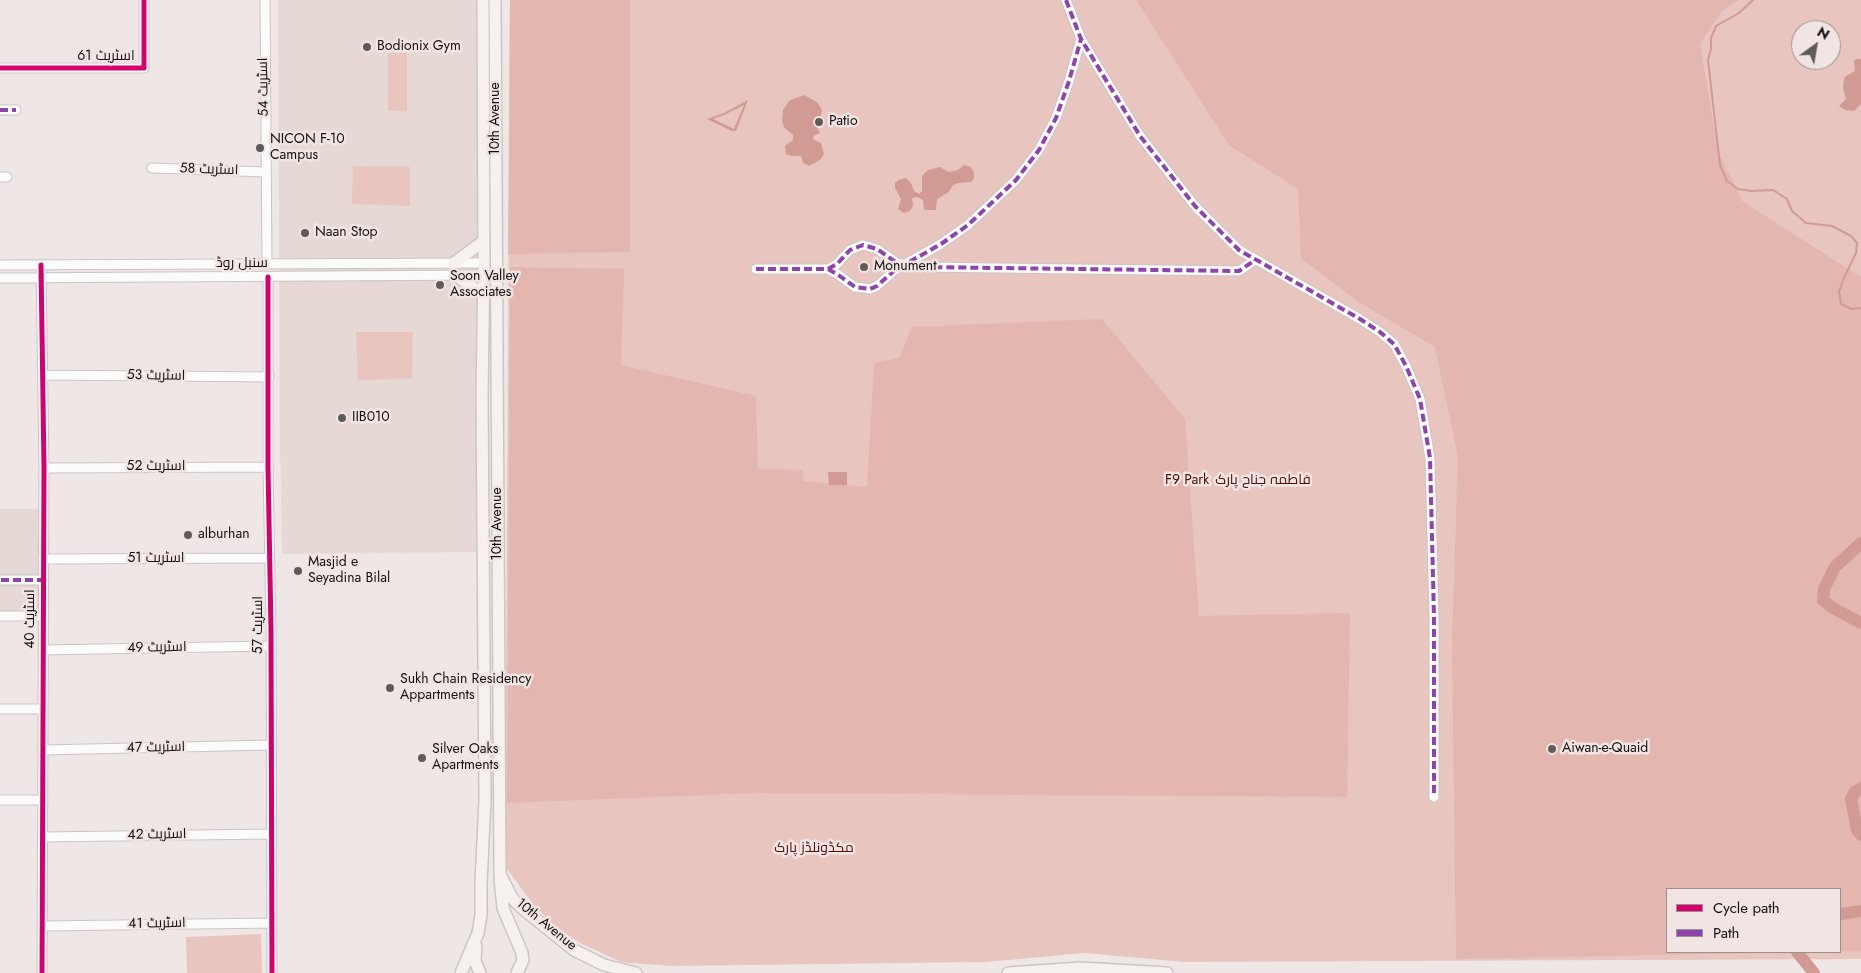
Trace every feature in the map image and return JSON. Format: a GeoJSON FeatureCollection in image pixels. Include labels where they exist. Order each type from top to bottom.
{"type":"FeatureCollection","features":[{"type":"Feature","properties":{"kind":"main road","name":"10th Avenue"},"geometry":{"type":"LineString","coordinates":[[461,973],[478,933],[481,915],[485,800],[482,397],[484,295],[483,0]]}},
{"type":"Feature","properties":{"kind":"main road","name":"10th Avenue"},"geometry":{"type":"LineString","coordinates":[[496,0],[500,874],[512,898],[567,944],[604,965],[636,973]]}},
{"type":"Feature","properties":{"kind":"main road"},"geometry":{"type":"LineString","coordinates":[[483,124],[496,125]]}},
{"type":"Feature","properties":{"kind":"main road"},"geometry":{"type":"LineString","coordinates":[[454,263],[484,241]]}},
{"type":"Feature","properties":{"kind":"main road"},"geometry":{"type":"LineString","coordinates":[[457,276],[484,295]]}},
{"type":"Feature","properties":{"kind":"main road"},"geometry":{"type":"LineString","coordinates":[[484,626],[498,626]]}},
{"type":"Feature","properties":{"kind":"main road"},"geometry":{"type":"LineString","coordinates":[[500,874],[503,908],[522,953],[523,960],[517,973]]}},
{"type":"Feature","properties":{"kind":"main road"},"geometry":{"type":"LineString","coordinates":[[478,933],[475,960],[480,973]]}},
{"type":"Feature","properties":{"kind":"main road"},"geometry":{"type":"LineString","coordinates":[[1008,973],[1081,968],[1166,973]]}},
{"type":"Feature","properties":{"kind":"street","name":"اسٹریٹ 61"},"geometry":{"type":"LineString","coordinates":[[0,68],[144,68],[144,0]]}},
{"type":"Feature","properties":{"kind":"street","name":"اسٹریٹ 54"},"geometry":{"type":"LineString","coordinates":[[264,0],[267,263]]}},
{"type":"Feature","properties":{"kind":"street"},"geometry":{"type":"LineString","coordinates":[[1066,0],[1081,39],[1140,136],[1195,206],[1227,239],[1255,260],[1360,319],[1394,344],[1406,366],[1420,399],[1430,458],[1434,617],[1434,797]]}},
{"type":"Feature","properties":{"kind":"street"},"geometry":{"type":"LineString","coordinates":[[828,269],[855,287],[870,289],[877,286],[892,272],[941,244],[968,225],[1016,180],[1039,150],[1056,118],[1081,39]]}},
{"type":"Feature","properties":{"kind":"street"},"geometry":{"type":"LineString","coordinates":[[0,110],[16,110]]}},
{"type":"Feature","properties":{"kind":"street","name":"اسٹریٹ 58"},"geometry":{"type":"LineString","coordinates":[[152,168],[266,172]]}},
{"type":"Feature","properties":{"kind":"street"},"geometry":{"type":"LineString","coordinates":[[756,269],[828,269],[837,264],[850,250],[864,245],[877,249],[893,261],[904,265],[968,269],[1239,271],[1255,260]]}},
{"type":"Feature","properties":{"kind":"street","name":"سنبل روڈ"},"geometry":{"type":"LineString","coordinates":[[0,265],[454,263],[484,269]]}},
{"type":"Feature","properties":{"kind":"street","name":"اسٹریٹ 40"},"geometry":{"type":"LineString","coordinates":[[41,265],[44,468],[42,973]]}},
{"type":"Feature","properties":{"kind":"street","name":"سنبل روڈ"},"geometry":{"type":"LineString","coordinates":[[0,278],[457,276],[484,269]]}},
{"type":"Feature","properties":{"kind":"street","name":"اسٹریٹ 57"},"geometry":{"type":"LineString","coordinates":[[268,277],[272,973]]}},
{"type":"Feature","properties":{"kind":"street","name":"اسٹریٹ 53"},"geometry":{"type":"LineString","coordinates":[[42,375],[269,377]]}},
{"type":"Feature","properties":{"kind":"street","name":"اسٹریٹ 52"},"geometry":{"type":"LineString","coordinates":[[44,468],[268,467]]}},
{"type":"Feature","properties":{"kind":"street","name":"اسٹریٹ 51"},"geometry":{"type":"LineString","coordinates":[[43,559],[270,558]]}},
{"type":"Feature","properties":{"kind":"street"},"geometry":{"type":"LineString","coordinates":[[1,580],[43,580]]}},
{"type":"Feature","properties":{"kind":"street"},"geometry":{"type":"LineString","coordinates":[[0,616],[43,616]]}},
{"type":"Feature","properties":{"kind":"street","name":"اسٹریٹ 49"},"geometry":{"type":"LineString","coordinates":[[43,650],[271,646]]}},
{"type":"Feature","properties":{"kind":"street"},"geometry":{"type":"LineString","coordinates":[[0,709],[42,709]]}},
{"type":"Feature","properties":{"kind":"street","name":"اسٹریٹ 47"},"geometry":{"type":"LineString","coordinates":[[43,750],[270,745]]}},
{"type":"Feature","properties":{"kind":"street"},"geometry":{"type":"LineString","coordinates":[[0,800],[43,800]]}},
{"type":"Feature","properties":{"kind":"street","name":"اسٹریٹ 42"},"geometry":{"type":"LineString","coordinates":[[43,837],[271,834]]}},
{"type":"Feature","properties":{"kind":"street","name":"اسٹریٹ 41"},"geometry":{"type":"LineString","coordinates":[[43,926],[271,923]]}},
{"type":"Feature","properties":{"kind":"shaded area"},"geometry":{"type":"Polygon","coordinates":[[[278,0],[479,0],[478,552],[282,554],[278,0]]]}},
{"type":"Feature","properties":{"kind":"shaded area"},"geometry":{"type":"Polygon","coordinates":[[[1861,59],[1861,104],[1854,111],[1845,110],[1839,106],[1846,99],[1843,88],[1844,79],[1855,71],[1854,61],[1861,59]]]}},
{"type":"Feature","properties":{"kind":"shaded area"},"geometry":{"type":"Polygon","coordinates":[[[804,95],[817,102],[822,110],[815,123],[820,133],[813,137],[814,140],[821,143],[824,154],[820,160],[809,166],[803,163],[801,156],[786,154],[785,146],[793,140],[793,135],[784,127],[782,121],[783,110],[790,100],[804,95]]]}},
{"type":"Feature","properties":{"kind":"shaded area"},"geometry":{"type":"Polygon","coordinates":[[[748,100],[736,131],[732,131],[707,119],[724,113],[748,100]],[[744,105],[713,119],[734,129],[744,105]]]}},
{"type":"Feature","properties":{"kind":"shaded area"},"geometry":{"type":"Polygon","coordinates":[[[964,165],[971,167],[974,178],[971,182],[953,185],[949,192],[937,199],[936,210],[924,209],[923,200],[917,197],[912,198],[913,206],[910,211],[904,213],[898,209],[901,199],[895,188],[895,183],[898,180],[906,178],[911,183],[914,191],[919,194],[922,191],[922,176],[928,170],[940,167],[949,172],[958,170],[964,165]]]}},
{"type":"Feature","properties":{"kind":"shaded area"},"geometry":{"type":"Polygon","coordinates":[[[828,472],[847,472],[847,485],[829,485],[828,472]]]}},
{"type":"Feature","properties":{"kind":"shaded area"},"geometry":{"type":"Polygon","coordinates":[[[0,509],[40,509],[40,613],[0,614],[0,509]]]}},
{"type":"Feature","properties":{"kind":"green space","name":"فاطمہ جناح پارک"},"geometry":{"type":"Polygon","coordinates":[[[510,0],[1861,0],[1861,959],[1185,962],[1084,953],[986,962],[670,966],[621,962],[582,944],[555,927],[533,904],[507,869],[505,856],[510,0]]]}},
{"type":"Feature","properties":{"kind":"green space"},"geometry":{"type":"Polygon","coordinates":[[[510,0],[630,0],[630,252],[508,254],[510,0]]]}},
{"type":"Feature","properties":{"kind":"green space"},"geometry":{"type":"Polygon","coordinates":[[[1136,0],[1739,0],[1722,11],[1700,44],[1718,151],[1742,201],[1861,277],[1861,951],[1841,951],[1841,888],[1666,888],[1666,953],[1759,953],[1456,959],[1452,641],[1458,457],[1435,347],[1357,301],[1301,258],[1298,189],[1229,145],[1136,0]]]}},
{"type":"Feature","properties":{"kind":"green space"},"geometry":{"type":"Polygon","coordinates":[[[388,53],[407,53],[407,111],[388,111],[388,53]]]}},
{"type":"Feature","properties":{"kind":"green space"},"geometry":{"type":"Polygon","coordinates":[[[353,166],[410,167],[410,206],[352,204],[353,166]]]}},
{"type":"Feature","properties":{"kind":"green space","name":"F9 Park"},"geometry":{"type":"Polygon","coordinates":[[[510,267],[624,269],[621,365],[756,396],[758,469],[802,470],[804,481],[867,487],[874,363],[899,358],[912,327],[1102,319],[1185,419],[1199,616],[1350,613],[1347,797],[756,793],[507,803],[510,267]]]}},
{"type":"Feature","properties":{"kind":"green space"},"geometry":{"type":"Polygon","coordinates":[[[356,332],[413,332],[412,379],[358,380],[356,332]]]}},
{"type":"Feature","properties":{"kind":"green space"},"geometry":{"type":"Polygon","coordinates":[[[261,934],[262,973],[187,973],[186,937],[261,934]]]}},
{"type":"Feature","properties":{"kind":"waterway"},"geometry":{"type":"LineString","coordinates":[[1753,0],[1739,13],[1716,26],[1711,38],[1708,60],[1720,165],[1727,181],[1738,189],[1751,191],[1773,190],[1787,199],[1792,211],[1806,223],[1832,226],[1851,236],[1857,243],[1856,253],[1839,292],[1841,304],[1851,309],[1861,308]]}},
{"type":"Feature","properties":{"kind":"waterway"},"geometry":{"type":"LineString","coordinates":[[1861,543],[1835,567],[1824,589],[1823,600],[1833,608],[1861,623]]}},
{"type":"Feature","properties":{"kind":"waterway"},"geometry":{"type":"LineString","coordinates":[[1861,788],[1855,792],[1851,799],[1857,830],[1861,835]]}},
{"type":"Feature","properties":{"kind":"waterway"},"geometry":{"type":"LineString","coordinates":[[1841,914],[1861,911]]}},
{"type":"Feature","properties":{"kind":"waterway"},"geometry":{"type":"LineString","coordinates":[[1798,953],[1814,973]]}},
{"type":"Feature","properties":{"kind":"marked path"},"geometry":{"type":"LineString","coordinates":[[1066,0],[1081,39],[1140,136],[1195,206],[1239,250],[1380,332],[1394,344],[1406,366],[1420,399],[1430,458],[1434,617],[1434,797]]}},
{"type":"Feature","properties":{"kind":"marked path"},"geometry":{"type":"LineString","coordinates":[[756,269],[828,269],[855,287],[870,289],[877,286],[895,270],[941,244],[968,225],[1016,180],[1039,150],[1056,118],[1081,39]]}},
{"type":"Feature","properties":{"kind":"marked path"},"geometry":{"type":"LineString","coordinates":[[0,110],[16,110]]}},
{"type":"Feature","properties":{"kind":"marked path"},"geometry":{"type":"LineString","coordinates":[[828,269],[837,264],[850,250],[863,245],[877,249],[897,263],[919,267],[1239,271],[1255,260]]}},
{"type":"Feature","properties":{"kind":"marked path"},"geometry":{"type":"LineString","coordinates":[[1,580],[43,580]]}},
{"type":"Feature","properties":{"kind":"cycle path"},"geometry":{"type":"LineString","coordinates":[[0,68],[144,68],[144,0]]}},
{"type":"Feature","properties":{"kind":"cycle path"},"geometry":{"type":"LineString","coordinates":[[41,265],[44,468],[42,973]]}},
{"type":"Feature","properties":{"kind":"cycle path"},"geometry":{"type":"LineString","coordinates":[[268,277],[272,973]]}},
{"type":"Feature","properties":{"kind":"place","name":"Bodionix Gym"},"geometry":{"type":"Point","coordinates":[367,47]}},
{"type":"Feature","properties":{"kind":"place","name":"Patio"},"geometry":{"type":"Point","coordinates":[819,122]}},
{"type":"Feature","properties":{"kind":"place","name":"NICON F-10 Campus"},"geometry":{"type":"Point","coordinates":[260,148]}},
{"type":"Feature","properties":{"kind":"place","name":"Naan Stop"},"geometry":{"type":"Point","coordinates":[305,233]}},
{"type":"Feature","properties":{"kind":"place","name":"Monument"},"geometry":{"type":"Point","coordinates":[864,267]}},
{"type":"Feature","properties":{"kind":"place","name":"Soon Valley Associates"},"geometry":{"type":"Point","coordinates":[440,285]}},
{"type":"Feature","properties":{"kind":"place","name":"IIB010"},"geometry":{"type":"Point","coordinates":[342,418]}},
{"type":"Feature","properties":{"kind":"place","name":"alburhan"},"geometry":{"type":"Point","coordinates":[188,535]}},
{"type":"Feature","properties":{"kind":"place","name":"Masjid e Seyadina Bilal"},"geometry":{"type":"Point","coordinates":[298,571]}},
{"type":"Feature","properties":{"kind":"place","name":"Sukh Chain Residency Appartments"},"geometry":{"type":"Point","coordinates":[390,688]}},
{"type":"Feature","properties":{"kind":"place","name":"Aiwan-e-Quaid"},"geometry":{"type":"Point","coordinates":[1552,749]}},
{"type":"Feature","properties":{"kind":"place","name":"Silver Oaks Apartments"},"geometry":{"type":"Point","coordinates":[422,758]}},
{"type":"Feature","properties":{"kind":"park label","name":"مکڈونلڈز پارک"},"geometry":{"type":"Point","coordinates":[814,849]}}]}
